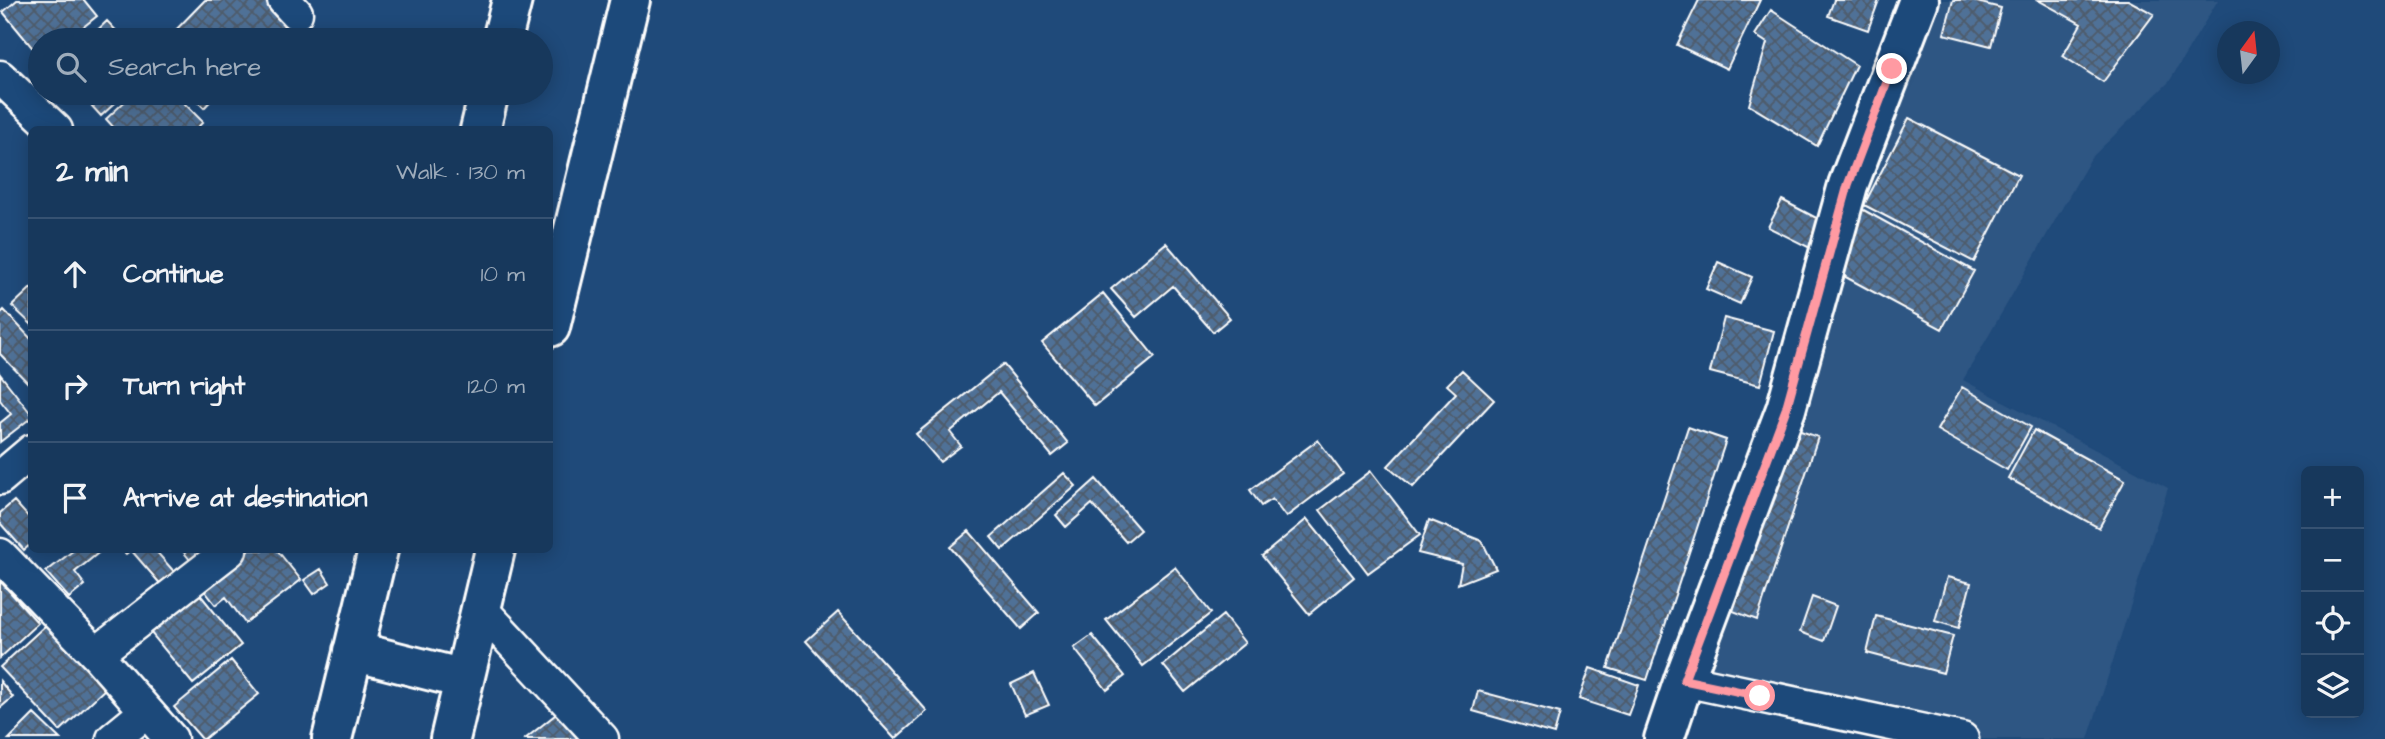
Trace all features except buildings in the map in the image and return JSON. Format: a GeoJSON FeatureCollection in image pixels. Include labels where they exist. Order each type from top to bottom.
{"type":"FeatureCollection","features":[{"type":"Feature","properties":{"kind":"street"},"geometry":{"type":"LineString","coordinates":[[505,28],[512,0]]}},
{"type":"Feature","properties":{"kind":"street"},"geometry":{"type":"LineString","coordinates":[[553,315],[630,0]]}},
{"type":"Feature","properties":{"kind":"street"},"geometry":{"type":"LineString","coordinates":[[1664,739],[1786,409],[1848,185],[1919,0]]}},
{"type":"Feature","properties":{"kind":"street"},"geometry":{"type":"LineString","coordinates":[[0,77],[28,104]]}},
{"type":"Feature","properties":{"kind":"street"},"geometry":{"type":"LineString","coordinates":[[30,105],[52,126]]}},
{"type":"Feature","properties":{"kind":"street"},"geometry":{"type":"LineString","coordinates":[[481,126],[486,105]]}},
{"type":"Feature","properties":{"kind":"street"},"geometry":{"type":"LineString","coordinates":[[0,478],[28,454]]}},
{"type":"Feature","properties":{"kind":"street"},"geometry":{"type":"LineString","coordinates":[[96,654],[226,553]]}},
{"type":"Feature","properties":{"kind":"street"},"geometry":{"type":"LineString","coordinates":[[332,739],[377,553]]}},
{"type":"Feature","properties":{"kind":"street"},"geometry":{"type":"LineString","coordinates":[[450,739],[494,553]]}},
{"type":"Feature","properties":{"kind":"street"},"geometry":{"type":"LineString","coordinates":[[0,555],[96,654],[171,739]]}},
{"type":"Feature","properties":{"kind":"street"},"geometry":{"type":"LineString","coordinates":[[480,608],[602,739]]}},
{"type":"Feature","properties":{"kind":"street"},"geometry":{"type":"LineString","coordinates":[[354,651],[464,679]]}},
{"type":"Feature","properties":{"kind":"street"},"geometry":{"type":"LineString","coordinates":[[1684,680],[1962,739]]}},
{"type":"Feature","properties":{"kind":"street"},"geometry":{"type":"LineString","coordinates":[[113,739],[146,712]]}},
{"type":"Feature","properties":{"kind":"shaded area"},"geometry":{"type":"Polygon","coordinates":[[[1919,0],[2218,0],[2169,82],[2091,158],[1963,380],[2168,488],[2088,739],[1962,739],[1684,680],[1919,0]]]}},
{"type":"Feature","properties":{"kind":"route"},"geometry":{"type":"LineString","coordinates":[[1760,696],[1684,680],[1786,409],[1848,185],[1892,69]]}}]}
